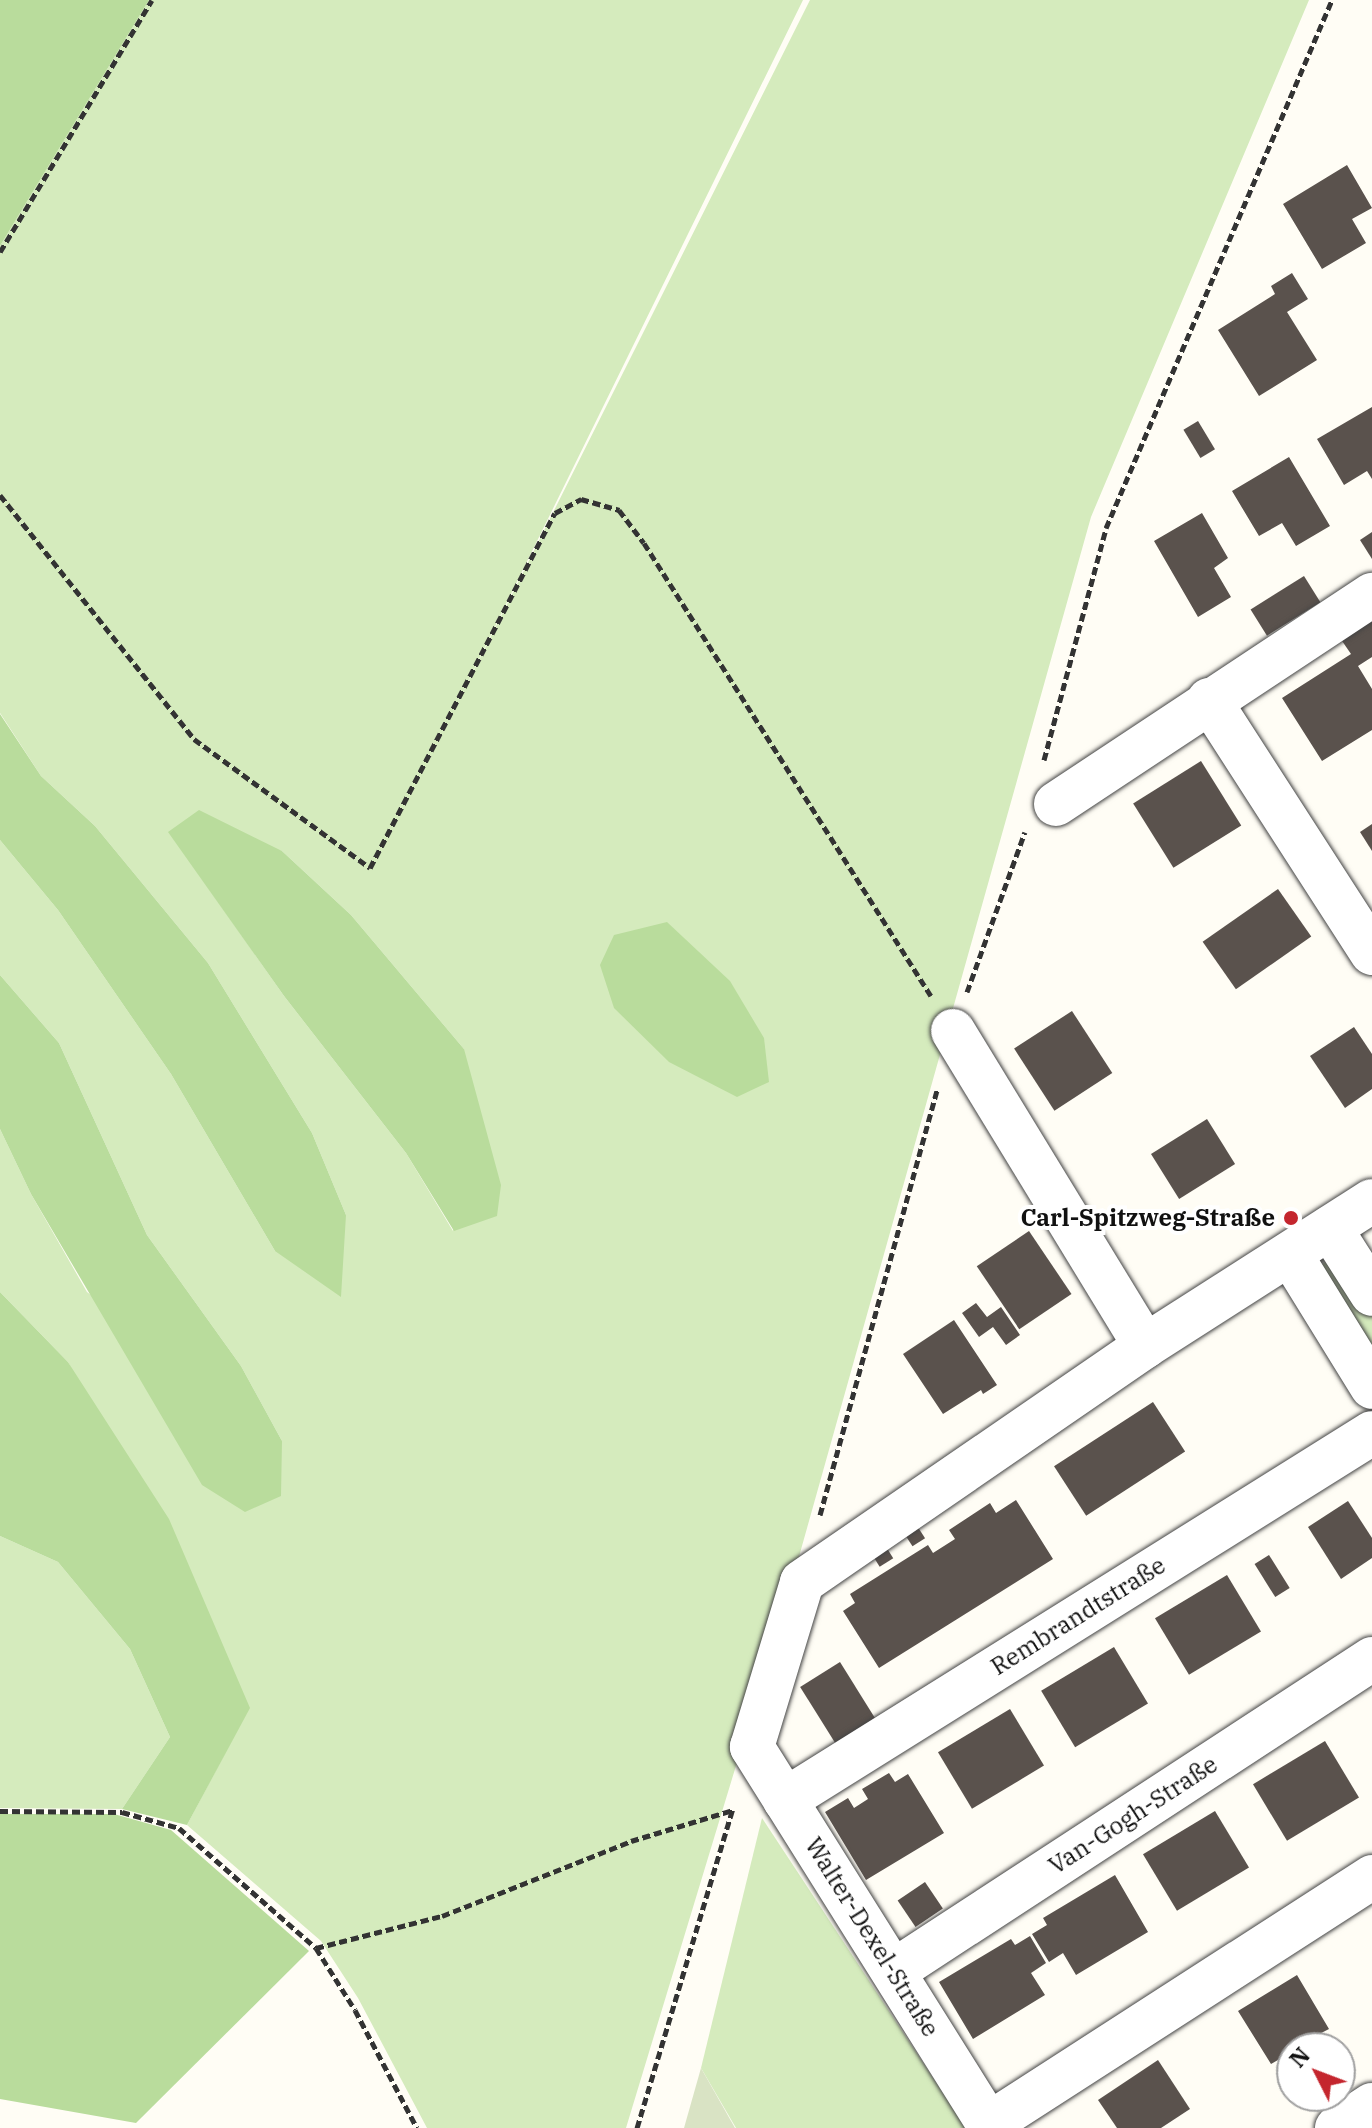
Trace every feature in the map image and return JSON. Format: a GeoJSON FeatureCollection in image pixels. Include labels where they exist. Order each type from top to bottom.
{"type":"FeatureCollection","features":[{"type":"Feature","properties":{"kind":"street"},"geometry":{"type":"LineString","coordinates":[[1056,804],[1372,595]]}},
{"type":"Feature","properties":{"kind":"street"},"geometry":{"type":"LineString","coordinates":[[1209,700],[1372,953]]}},
{"type":"Feature","properties":{"kind":"street"},"geometry":{"type":"LineString","coordinates":[[953,1031],[1145,1346]]}},
{"type":"Feature","properties":{"kind":"street"},"geometry":{"type":"LineString","coordinates":[[752,1747],[802,1582],[1145,1346],[1372,1201]]}},
{"type":"Feature","properties":{"kind":"street"},"geometry":{"type":"LineString","coordinates":[[1330,1228],[1372,1294]]}},
{"type":"Feature","properties":{"kind":"street"},"geometry":{"type":"LineString","coordinates":[[1290,1254],[1372,1387]]}},
{"type":"Feature","properties":{"kind":"street","name":"Rembrandtstraße"},"geometry":{"type":"LineString","coordinates":[[785,1800],[1372,1433]]}},
{"type":"Feature","properties":{"kind":"street","name":"Van-Gogh-Straße"},"geometry":{"type":"LineString","coordinates":[[894,1971],[1372,1659]]}},
{"type":"Feature","properties":{"kind":"street","name":"Walter-Dexel-Straße"},"geometry":{"type":"LineString","coordinates":[[752,1747],[990,2126]]}},
{"type":"Feature","properties":{"kind":"street"},"geometry":{"type":"LineString","coordinates":[[990,2126],[1372,1877]]}},
{"type":"Feature","properties":{"kind":"street"},"geometry":{"type":"LineString","coordinates":[[1337,2128],[1372,2105]]}},
{"type":"Feature","properties":{"kind":"path"},"geometry":{"type":"LineString","coordinates":[[0,252],[152,0]]}},
{"type":"Feature","properties":{"kind":"path"},"geometry":{"type":"LineString","coordinates":[[0,495],[194,739],[370,868],[555,513],[581,499],[619,510],[644,543],[953,1031]]}},
{"type":"Feature","properties":{"kind":"path"},"geometry":{"type":"LineString","coordinates":[[637,2128],[752,1747]]}},
{"type":"Feature","properties":{"kind":"path"},"geometry":{"type":"LineString","coordinates":[[316,1948],[442,1916],[631,1841],[733,1810]]}},
{"type":"Feature","properties":{"kind":"path"},"geometry":{"type":"LineString","coordinates":[[0,1811],[122,1812],[179,1828],[316,1948],[355,2010],[417,2128]]}},
{"type":"Feature","properties":{"kind":"green space"},"geometry":{"type":"Polygon","coordinates":[[[0,0],[149,0],[0,246],[0,0]]]}},
{"type":"Feature","properties":{"kind":"green space"},"geometry":{"type":"Polygon","coordinates":[[[149,0],[803,0],[455,708],[810,0],[1309,0],[1091,517],[793,1578],[626,2128],[427,2128],[358,1998],[321,1941],[187,1825],[249,1708],[68,1362],[0,1292],[0,1129],[31,1194],[87,1292],[282,1441],[241,1366],[147,1235],[59,1043],[0,975],[0,840],[58,910],[171,1074],[275,1251],[346,1215],[312,1133],[208,963],[95,826],[41,776],[0,713],[0,246],[149,0]],[[169,832],[284,996],[406,1153],[453,1231],[464,1049],[351,915],[282,851],[169,832]]]}},
{"type":"Feature","properties":{"kind":"green space"},"geometry":{"type":"Polygon","coordinates":[[[0,714],[41,776],[95,826],[208,963],[312,1133],[346,1215],[341,1297],[275,1251],[171,1074],[58,910],[0,840],[0,714]]]}},
{"type":"Feature","properties":{"kind":"green space"},"geometry":{"type":"Polygon","coordinates":[[[199,810],[282,851],[351,915],[464,1049],[501,1185],[497,1216],[454,1231],[406,1153],[284,996],[168,832],[199,810]]]}},
{"type":"Feature","properties":{"kind":"green space"},"geometry":{"type":"Polygon","coordinates":[[[667,922],[730,981],[764,1038],[769,1082],[737,1097],[669,1062],[614,1008],[600,965],[614,935],[667,922]]]}},
{"type":"Feature","properties":{"kind":"green space"},"geometry":{"type":"Polygon","coordinates":[[[0,975],[59,1043],[147,1235],[241,1366],[282,1441],[281,1496],[245,1512],[202,1485],[31,1194],[0,1129],[0,975]]]}},
{"type":"Feature","properties":{"kind":"green space"},"geometry":{"type":"Polygon","coordinates":[[[1335,1257],[1372,1315],[1372,1365],[1319,1266],[1335,1257]]]}},
{"type":"Feature","properties":{"kind":"green space"},"geometry":{"type":"Polygon","coordinates":[[[0,1292],[68,1362],[169,1519],[250,1708],[187,1825],[122,1809],[170,1737],[130,1649],[58,1562],[0,1536],[0,1292]]]}},
{"type":"Feature","properties":{"kind":"green space"},"geometry":{"type":"Polygon","coordinates":[[[0,1536],[58,1562],[130,1649],[170,1737],[122,1809],[0,1808],[0,1536]]]}},
{"type":"Feature","properties":{"kind":"green space"},"geometry":{"type":"Polygon","coordinates":[[[0,1814],[114,1814],[171,1830],[309,1951],[136,2123],[0,2099],[0,1814]]]}},
{"type":"Feature","properties":{"kind":"green space"},"geometry":{"type":"Polygon","coordinates":[[[762,1818],[966,2128],[736,2128],[701,2068],[762,1818]]]}},
{"type":"Feature","properties":{"kind":"green space"},"geometry":{"type":"Polygon","coordinates":[[[701,2068],[735,2128],[684,2128],[701,2068]]]}},
{"type":"Feature","properties":{"kind":"building"},"geometry":{"type":"Polygon","coordinates":[[[1347,165],[1372,208],[1352,219],[1366,243],[1322,269],[1283,204],[1347,165]]]}},
{"type":"Feature","properties":{"kind":"building"},"geometry":{"type":"Polygon","coordinates":[[[1292,273],[1308,299],[1287,312],[1317,360],[1259,396],[1218,330],[1275,294],[1271,286],[1292,273]]]}},
{"type":"Feature","properties":{"kind":"building"},"geometry":{"type":"Polygon","coordinates":[[[1372,407],[1372,479],[1367,471],[1344,485],[1317,439],[1372,407]]]}},
{"type":"Feature","properties":{"kind":"building"},"geometry":{"type":"Polygon","coordinates":[[[1198,421],[1215,449],[1200,458],[1183,430],[1198,421]]]}},
{"type":"Feature","properties":{"kind":"building"},"geometry":{"type":"Polygon","coordinates":[[[1289,457],[1330,526],[1296,546],[1282,523],[1259,536],[1232,491],[1289,457]]]}},
{"type":"Feature","properties":{"kind":"building"},"geometry":{"type":"Polygon","coordinates":[[[1202,513],[1228,558],[1214,568],[1231,597],[1198,617],[1154,541],[1202,513]]]}},
{"type":"Feature","properties":{"kind":"building"},"geometry":{"type":"Polygon","coordinates":[[[1372,532],[1372,559],[1360,540],[1372,532]]]}},
{"type":"Feature","properties":{"kind":"building"},"geometry":{"type":"Polygon","coordinates":[[[1304,576],[1320,602],[1267,636],[1251,609],[1304,576]]]}},
{"type":"Feature","properties":{"kind":"building"},"geometry":{"type":"Polygon","coordinates":[[[1372,617],[1372,657],[1358,666],[1372,689],[1372,730],[1322,761],[1282,698],[1351,654],[1340,638],[1372,617]]]}},
{"type":"Feature","properties":{"kind":"building"},"geometry":{"type":"Polygon","coordinates":[[[1201,761],[1241,825],[1173,868],[1133,803],[1201,761]]]}},
{"type":"Feature","properties":{"kind":"building"},"geometry":{"type":"Polygon","coordinates":[[[1372,824],[1372,851],[1360,832],[1372,824]]]}},
{"type":"Feature","properties":{"kind":"building"},"geometry":{"type":"Polygon","coordinates":[[[1278,889],[1311,937],[1236,989],[1203,942],[1278,889]]]}},
{"type":"Feature","properties":{"kind":"building"},"geometry":{"type":"Polygon","coordinates":[[[1072,1011],[1112,1073],[1054,1111],[1014,1049],[1072,1011]]]}},
{"type":"Feature","properties":{"kind":"building"},"geometry":{"type":"Polygon","coordinates":[[[1354,1027],[1372,1054],[1372,1089],[1345,1108],[1310,1056],[1354,1027]]]}},
{"type":"Feature","properties":{"kind":"building"},"geometry":{"type":"Polygon","coordinates":[[[1207,1119],[1235,1164],[1179,1199],[1151,1154],[1207,1119]]]}},
{"type":"Feature","properties":{"kind":"building"},"geometry":{"type":"Polygon","coordinates":[[[1029,1231],[1071,1294],[1019,1329],[977,1266],[1029,1231]]]}},
{"type":"Feature","properties":{"kind":"building"},"geometry":{"type":"Polygon","coordinates":[[[976,1303],[987,1317],[1001,1307],[1020,1335],[1006,1345],[993,1327],[979,1337],[962,1313],[976,1303]]]}},
{"type":"Feature","properties":{"kind":"building"},"geometry":{"type":"Polygon","coordinates":[[[954,1320],[997,1385],[983,1394],[981,1390],[943,1414],[903,1354],[954,1320]]]}},
{"type":"Feature","properties":{"kind":"building"},"geometry":{"type":"Polygon","coordinates":[[[1153,1402],[1185,1451],[1086,1516],[1054,1466],[1153,1402]]]}},
{"type":"Feature","properties":{"kind":"building"},"geometry":{"type":"Polygon","coordinates":[[[1016,1500],[1053,1559],[879,1668],[843,1611],[855,1603],[850,1594],[928,1545],[933,1553],[955,1539],[949,1530],[990,1503],[996,1513],[1016,1500]]]}},
{"type":"Feature","properties":{"kind":"building"},"geometry":{"type":"Polygon","coordinates":[[[1348,1501],[1372,1538],[1372,1558],[1341,1579],[1308,1527],[1348,1501]]]}},
{"type":"Feature","properties":{"kind":"building"},"geometry":{"type":"Polygon","coordinates":[[[912,1518],[925,1538],[912,1546],[899,1526],[912,1518]]]}},
{"type":"Feature","properties":{"kind":"building"},"geometry":{"type":"Polygon","coordinates":[[[880,1537],[893,1558],[880,1567],[866,1545],[880,1537]]]}},
{"type":"Feature","properties":{"kind":"building"},"geometry":{"type":"Polygon","coordinates":[[[1269,1555],[1290,1588],[1275,1597],[1255,1564],[1269,1555]]]}},
{"type":"Feature","properties":{"kind":"building"},"geometry":{"type":"Polygon","coordinates":[[[1227,1575],[1261,1632],[1189,1675],[1155,1618],[1227,1575]]]}},
{"type":"Feature","properties":{"kind":"building"},"geometry":{"type":"Polygon","coordinates":[[[1114,1647],[1148,1704],[1075,1747],[1041,1691],[1114,1647]]]}},
{"type":"Feature","properties":{"kind":"building"},"geometry":{"type":"Polygon","coordinates":[[[840,1662],[879,1724],[839,1749],[800,1687],[840,1662]]]}},
{"type":"Feature","properties":{"kind":"building"},"geometry":{"type":"Polygon","coordinates":[[[1010,1709],[1044,1766],[972,1809],[938,1752],[1010,1709]]]}},
{"type":"Feature","properties":{"kind":"building"},"geometry":{"type":"Polygon","coordinates":[[[1325,1741],[1359,1798],[1287,1841],[1253,1784],[1325,1741]]]}},
{"type":"Feature","properties":{"kind":"building"},"geometry":{"type":"Polygon","coordinates":[[[889,1773],[895,1782],[908,1774],[944,1833],[866,1880],[825,1812],[848,1798],[854,1808],[868,1799],[862,1789],[889,1773]]]}},
{"type":"Feature","properties":{"kind":"building"},"geometry":{"type":"Polygon","coordinates":[[[1215,1811],[1249,1868],[1177,1911],[1143,1854],[1215,1811]]]}},
{"type":"Feature","properties":{"kind":"building"},"geometry":{"type":"Polygon","coordinates":[[[1115,1875],[1148,1932],[1076,1975],[1063,1953],[1049,1962],[1032,1934],[1047,1925],[1043,1918],[1115,1875]]]}},
{"type":"Feature","properties":{"kind":"building"},"geometry":{"type":"Polygon","coordinates":[[[925,1882],[943,1909],[916,1927],[898,1900],[925,1882]]]}},
{"type":"Feature","properties":{"kind":"building"},"geometry":{"type":"Polygon","coordinates":[[[1030,1936],[1046,1963],[1031,1973],[1045,1995],[973,2039],[939,1982],[1011,1939],[1015,1945],[1030,1936]]]}},
{"type":"Feature","properties":{"kind":"building"},"geometry":{"type":"Polygon","coordinates":[[[1297,1975],[1329,2029],[1323,2032],[1276,2032],[1276,2061],[1271,2064],[1238,2011],[1297,1975]]]}},
{"type":"Feature","properties":{"kind":"building"},"geometry":{"type":"Polygon","coordinates":[[[1158,2060],[1190,2109],[1161,2128],[1117,2128],[1098,2100],[1158,2060]]]}},
{"type":"Feature","properties":{"kind":"place","name":"Carl-Spitzweg-Straße"},"geometry":{"type":"Point","coordinates":[1291,1218]}}]}
